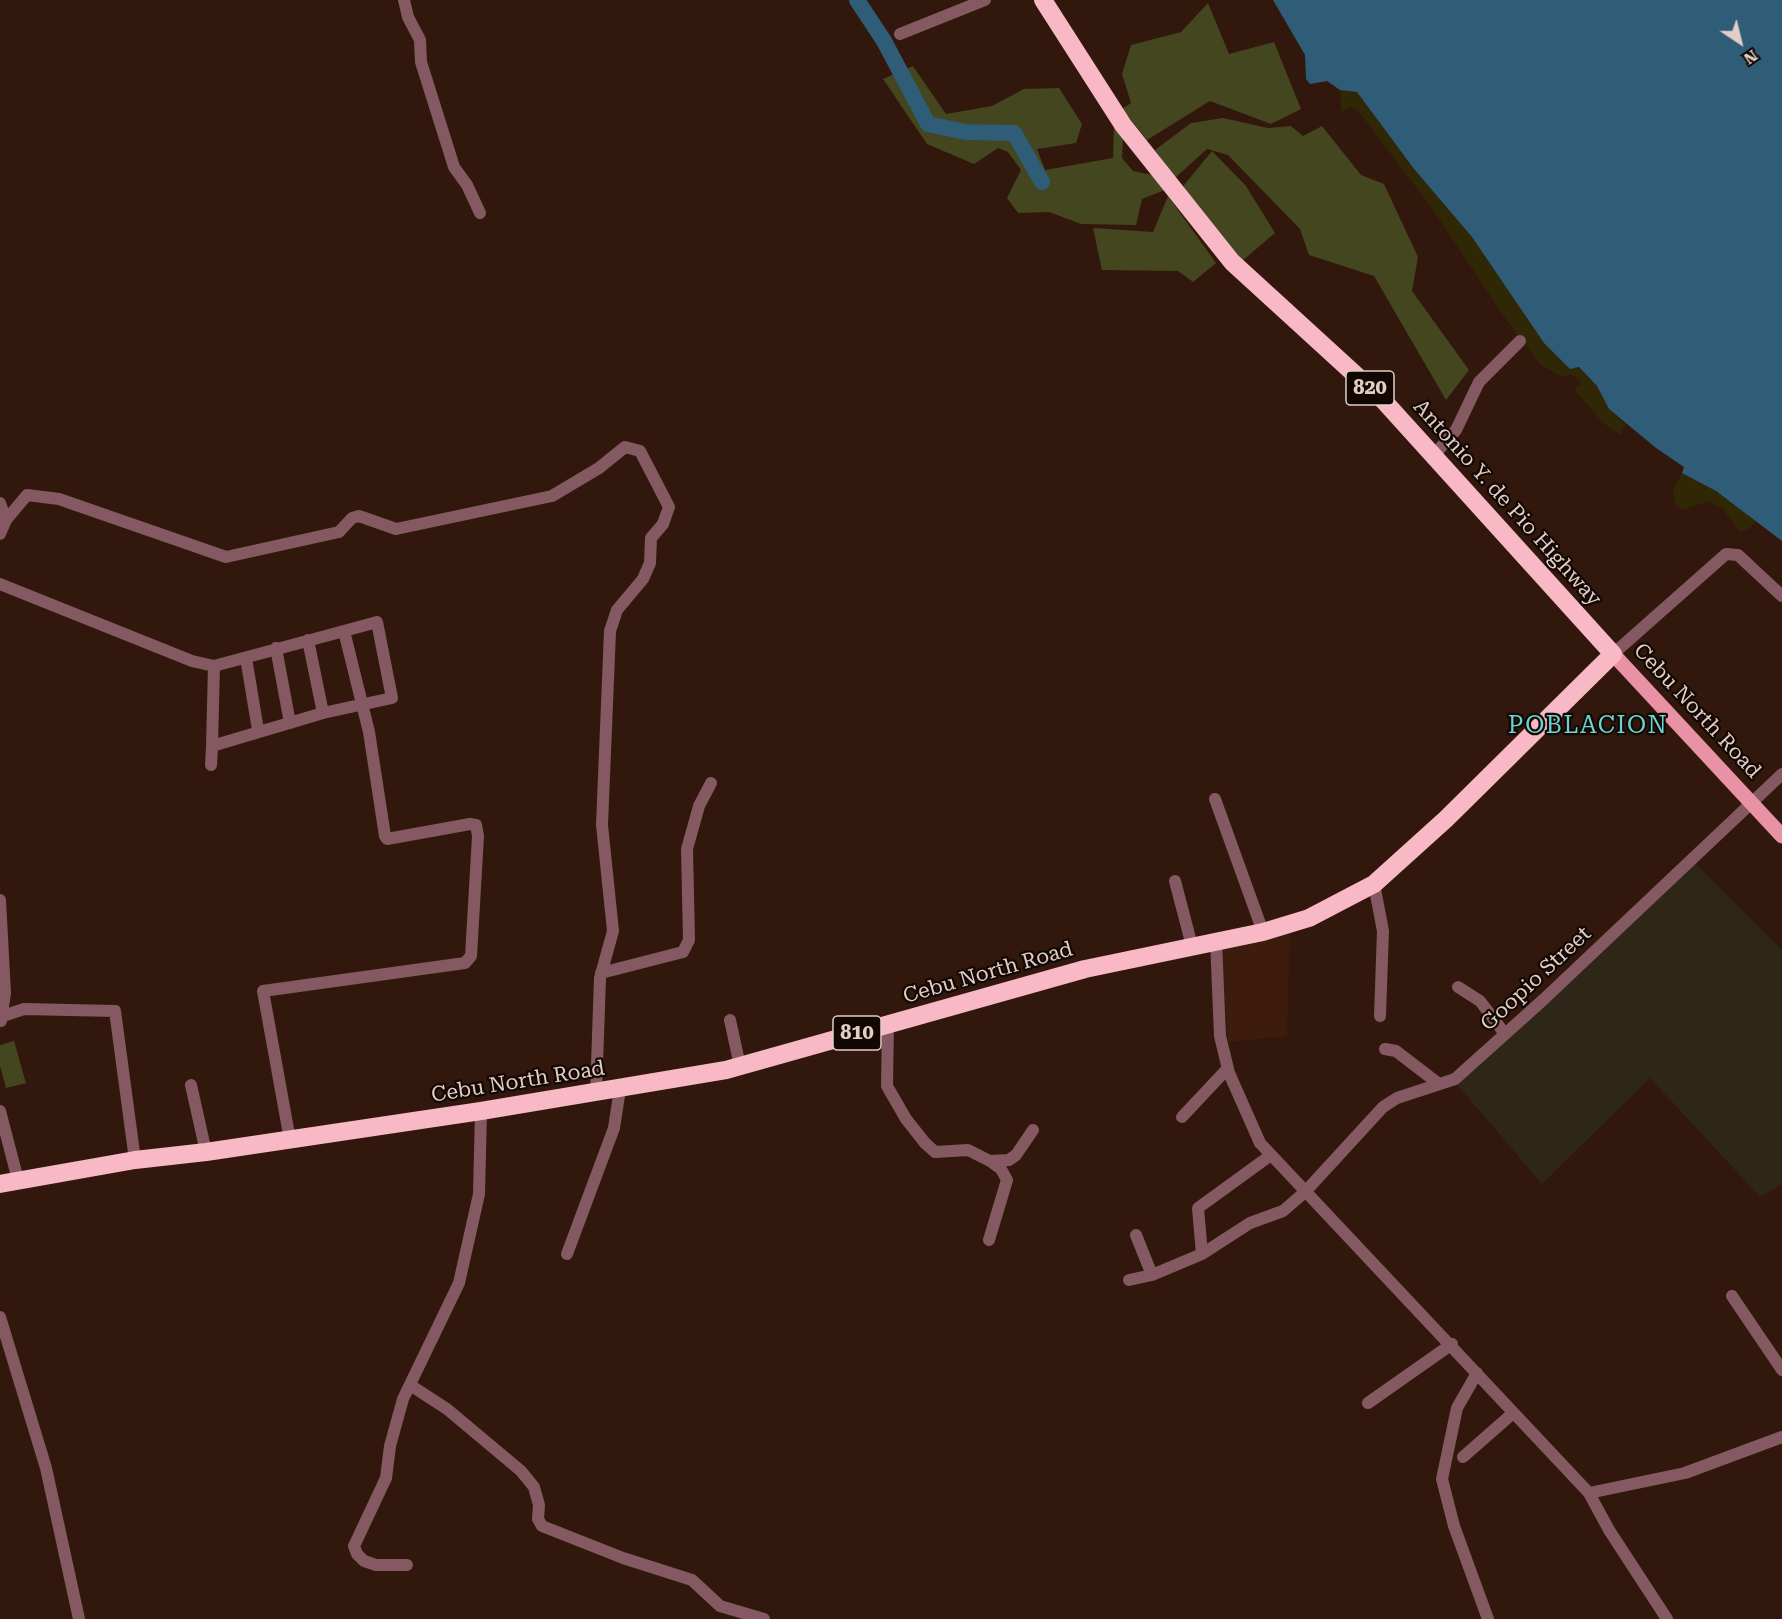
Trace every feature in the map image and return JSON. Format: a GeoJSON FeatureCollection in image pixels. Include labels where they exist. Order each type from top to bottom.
{"type":"FeatureCollection","features":[{"type":"Feature","properties":{"kind":"highway","name":"Antonio Y. de Pio Highway"},"geometry":{"type":"LineString","coordinates":[[1043,0],[1123,125],[1232,262],[1383,400],[1614,654]]}},
{"type":"Feature","properties":{"kind":"highway","name":"Cebu North Road"},"geometry":{"type":"LineString","coordinates":[[9,1182],[135,1160],[290,1140],[596,1093],[740,1066],[1085,969],[1263,932],[1309,918],[1374,884],[1446,819],[1614,654]]}},
{"type":"Feature","properties":{"kind":"main road","name":"Cebu North Road"},"geometry":{"type":"LineString","coordinates":[[1614,654],[1782,836]]}},
{"type":"Feature","properties":{"kind":"street"},"geometry":{"type":"LineString","coordinates":[[404,0],[408,17],[420,40],[421,62],[454,167],[467,185],[480,213]]}},
{"type":"Feature","properties":{"kind":"street"},"geometry":{"type":"LineString","coordinates":[[900,34],[986,0]]}},
{"type":"Feature","properties":{"kind":"street"},"geometry":{"type":"LineString","coordinates":[[1434,455],[1456,430],[1479,382],[1520,341]]}},
{"type":"Feature","properties":{"kind":"street"},"geometry":{"type":"LineString","coordinates":[[0,534],[6,520],[27,495],[59,499],[226,557],[339,532],[352,518],[359,516],[396,529],[552,496],[599,468],[626,447],[640,451],[669,507],[663,524],[651,538],[650,563],[643,579],[617,610],[610,631],[602,825],[613,930],[601,973],[596,1093]]}},
{"type":"Feature","properties":{"kind":"street"},"geometry":{"type":"LineString","coordinates":[[0,503],[6,520]]}},
{"type":"Feature","properties":{"kind":"street"},"geometry":{"type":"LineString","coordinates":[[1614,654],[1726,554],[1738,555],[1782,596]]}},
{"type":"Feature","properties":{"kind":"street"},"geometry":{"type":"LineString","coordinates":[[0,584],[192,661],[214,666],[377,622],[382,636],[392,698],[360,703],[258,730],[212,746]]}},
{"type":"Feature","properties":{"kind":"street"},"geometry":{"type":"LineString","coordinates":[[290,1140],[263,991],[454,966],[465,963],[471,956],[478,836],[476,825],[387,839],[369,732],[344,631]]}},
{"type":"Feature","properties":{"kind":"street"},"geometry":{"type":"LineString","coordinates":[[308,640],[323,713]]}},
{"type":"Feature","properties":{"kind":"street"},"geometry":{"type":"LineString","coordinates":[[276,648],[290,723]]}},
{"type":"Feature","properties":{"kind":"street"},"geometry":{"type":"LineString","coordinates":[[246,658],[258,730]]}},
{"type":"Feature","properties":{"kind":"street"},"geometry":{"type":"LineString","coordinates":[[211,765],[214,666]]}},
{"type":"Feature","properties":{"kind":"street","name":"Goopio Street"},"geometry":{"type":"LineString","coordinates":[[1129,1280],[1152,1275],[1202,1254],[1250,1223],[1283,1211],[1305,1192],[1383,1107],[1397,1098],[1455,1078],[1782,774]]}},
{"type":"Feature","properties":{"kind":"street"},"geometry":{"type":"LineString","coordinates":[[601,973],[683,952],[689,940],[687,849],[699,806],[711,783]]}},
{"type":"Feature","properties":{"kind":"street"},"geometry":{"type":"LineString","coordinates":[[1215,799],[1263,932]]}},
{"type":"Feature","properties":{"kind":"street"},"geometry":{"type":"LineString","coordinates":[[1175,881],[1192,946]]}},
{"type":"Feature","properties":{"kind":"street"},"geometry":{"type":"LineString","coordinates":[[1374,884],[1383,931],[1380,1016]]}},
{"type":"Feature","properties":{"kind":"street"},"geometry":{"type":"LineString","coordinates":[[0,900],[5,993],[2,1019]]}},
{"type":"Feature","properties":{"kind":"street"},"geometry":{"type":"LineString","coordinates":[[1216,941],[1220,1036],[1228,1068],[1260,1143],[1452,1344],[1512,1414],[1589,1493],[1609,1530],[1667,1619]]}},
{"type":"Feature","properties":{"kind":"street"},"geometry":{"type":"LineString","coordinates":[[1458,987],[1480,1000],[1504,1034]]}},
{"type":"Feature","properties":{"kind":"street"},"geometry":{"type":"LineString","coordinates":[[5,993],[24,1009]]}},
{"type":"Feature","properties":{"kind":"street"},"geometry":{"type":"LineString","coordinates":[[2,1019],[24,1009],[115,1011],[135,1160]]}},
{"type":"Feature","properties":{"kind":"street"},"geometry":{"type":"LineString","coordinates":[[730,1020],[740,1066]]}},
{"type":"Feature","properties":{"kind":"street"},"geometry":{"type":"LineString","coordinates":[[888,1024],[887,1086],[906,1119],[935,1152],[968,1150],[1001,1169],[1007,1180],[989,1240]]}},
{"type":"Feature","properties":{"kind":"street"},"geometry":{"type":"LineString","coordinates":[[1385,1049],[1396,1051],[1438,1084]]}},
{"type":"Feature","properties":{"kind":"street"},"geometry":{"type":"LineString","coordinates":[[1182,1117],[1228,1068]]}},
{"type":"Feature","properties":{"kind":"street"},"geometry":{"type":"LineString","coordinates":[[191,1084],[206,1152]]}},
{"type":"Feature","properties":{"kind":"street"},"geometry":{"type":"LineString","coordinates":[[567,1254],[614,1128],[620,1089]]}},
{"type":"Feature","properties":{"kind":"street"},"geometry":{"type":"LineString","coordinates":[[0,1111],[9,1182]]}},
{"type":"Feature","properties":{"kind":"street"},"geometry":{"type":"LineString","coordinates":[[407,1565],[376,1565],[364,1561],[357,1554],[354,1546],[386,1478],[398,1415],[459,1283],[479,1194],[481,1111]]}},
{"type":"Feature","properties":{"kind":"street"},"geometry":{"type":"LineString","coordinates":[[990,1161],[1009,1160],[1016,1155],[1033,1130]]}},
{"type":"Feature","properties":{"kind":"street"},"geometry":{"type":"LineString","coordinates":[[1202,1254],[1198,1208],[1271,1155]]}},
{"type":"Feature","properties":{"kind":"street"},"geometry":{"type":"LineString","coordinates":[[1136,1235],[1152,1275]]}},
{"type":"Feature","properties":{"kind":"street"},"geometry":{"type":"LineString","coordinates":[[1732,1296],[1782,1370]]}},
{"type":"Feature","properties":{"kind":"street"},"geometry":{"type":"LineString","coordinates":[[0,1317],[46,1468],[79,1619]]}},
{"type":"Feature","properties":{"kind":"street"},"geometry":{"type":"LineString","coordinates":[[1368,1403],[1452,1344]]}},
{"type":"Feature","properties":{"kind":"street"},"geometry":{"type":"LineString","coordinates":[[1477,1372],[1457,1408],[1442,1479],[1454,1526],[1488,1619]]}},
{"type":"Feature","properties":{"kind":"street"},"geometry":{"type":"LineString","coordinates":[[410,1385],[447,1409],[521,1471],[534,1487],[539,1505],[538,1519],[542,1526],[580,1542],[692,1580],[720,1606],[764,1619]]}},
{"type":"Feature","properties":{"kind":"street"},"geometry":{"type":"LineString","coordinates":[[1463,1457],[1512,1414]]}},
{"type":"Feature","properties":{"kind":"street"},"geometry":{"type":"LineString","coordinates":[[1589,1493],[1685,1473],[1782,1437]]}},
{"type":"Feature","properties":{"kind":"shaded area"},"geometry":{"type":"Polygon","coordinates":[[[1692,860],[1782,950],[1782,1184],[1760,1197],[1650,1078],[1542,1184],[1455,1082],[1692,860]]]}},
{"type":"Feature","properties":{"kind":"shaded area"},"geometry":{"type":"Polygon","coordinates":[[[1290,931],[1287,1036],[1228,1042],[1221,947],[1290,931]]]}},
{"type":"Feature","properties":{"kind":"green space"},"geometry":{"type":"Polygon","coordinates":[[[1208,3],[1229,54],[1274,42],[1301,109],[1271,124],[1210,101],[1147,140],[1122,109],[1131,103],[1122,74],[1131,45],[1181,32],[1208,3]]]}},
{"type":"Feature","properties":{"kind":"green space"},"geometry":{"type":"Polygon","coordinates":[[[913,66],[946,114],[992,106],[1024,89],[1059,88],[1082,124],[1076,143],[1037,149],[1045,170],[1113,158],[1114,126],[1123,139],[1122,158],[1133,171],[1152,175],[1165,190],[1142,199],[1136,225],[1081,224],[1049,212],[1018,213],[1007,198],[1021,170],[1008,152],[998,148],[974,164],[927,144],[883,79],[913,66]]]}},
{"type":"Feature","properties":{"kind":"green space"},"geometry":{"type":"Polygon","coordinates":[[[1223,118],[1268,128],[1291,126],[1303,136],[1322,126],[1361,175],[1384,184],[1418,257],[1412,291],[1469,370],[1446,400],[1374,276],[1309,255],[1300,229],[1228,155],[1207,149],[1175,178],[1155,150],[1191,123],[1223,118]]]}},
{"type":"Feature","properties":{"kind":"green space"},"geometry":{"type":"Polygon","coordinates":[[[1212,151],[1246,186],[1275,233],[1242,261],[1180,190],[1212,151]]]}},
{"type":"Feature","properties":{"kind":"green space"},"geometry":{"type":"Polygon","coordinates":[[[1168,196],[1216,263],[1193,282],[1178,271],[1102,270],[1093,228],[1153,232],[1168,196]]]}},
{"type":"Feature","properties":{"kind":"green space"},"geometry":{"type":"Polygon","coordinates":[[[14,1041],[26,1083],[6,1088],[0,1066],[0,1045],[14,1041]]]}},
{"type":"Feature","properties":{"kind":"sand"},"geometry":{"type":"Polygon","coordinates":[[[1340,90],[1357,92],[1414,169],[1472,237],[1560,358],[1570,369],[1578,367],[1597,386],[1609,409],[1626,425],[1620,435],[1602,422],[1574,389],[1581,384],[1572,374],[1562,377],[1540,364],[1507,321],[1431,207],[1357,109],[1349,107],[1341,112],[1340,90]]]}},
{"type":"Feature","properties":{"kind":"sand"},"geometry":{"type":"Polygon","coordinates":[[[1682,473],[1716,491],[1756,521],[1749,529],[1739,531],[1723,509],[1709,501],[1683,510],[1675,504],[1673,489],[1682,473]]]}},
{"type":"Feature","properties":{"kind":"water"},"geometry":{"type":"Polygon","coordinates":[[[1273,0],[1782,0],[1782,541],[1716,491],[1682,473],[1684,467],[1656,448],[1609,409],[1597,386],[1579,367],[1570,369],[1544,343],[1472,237],[1414,169],[1357,92],[1340,90],[1327,81],[1310,84],[1306,79],[1305,55],[1273,0]]]}},
{"type":"Feature","properties":{"kind":"waterway"},"geometry":{"type":"LineString","coordinates":[[857,0],[884,41],[928,124],[965,132],[1014,133],[1042,182]]}},
{"type":"Feature","properties":{"kind":"district","name":"POBLACION"},"geometry":{"type":"Point","coordinates":[1588,726]}}]}
